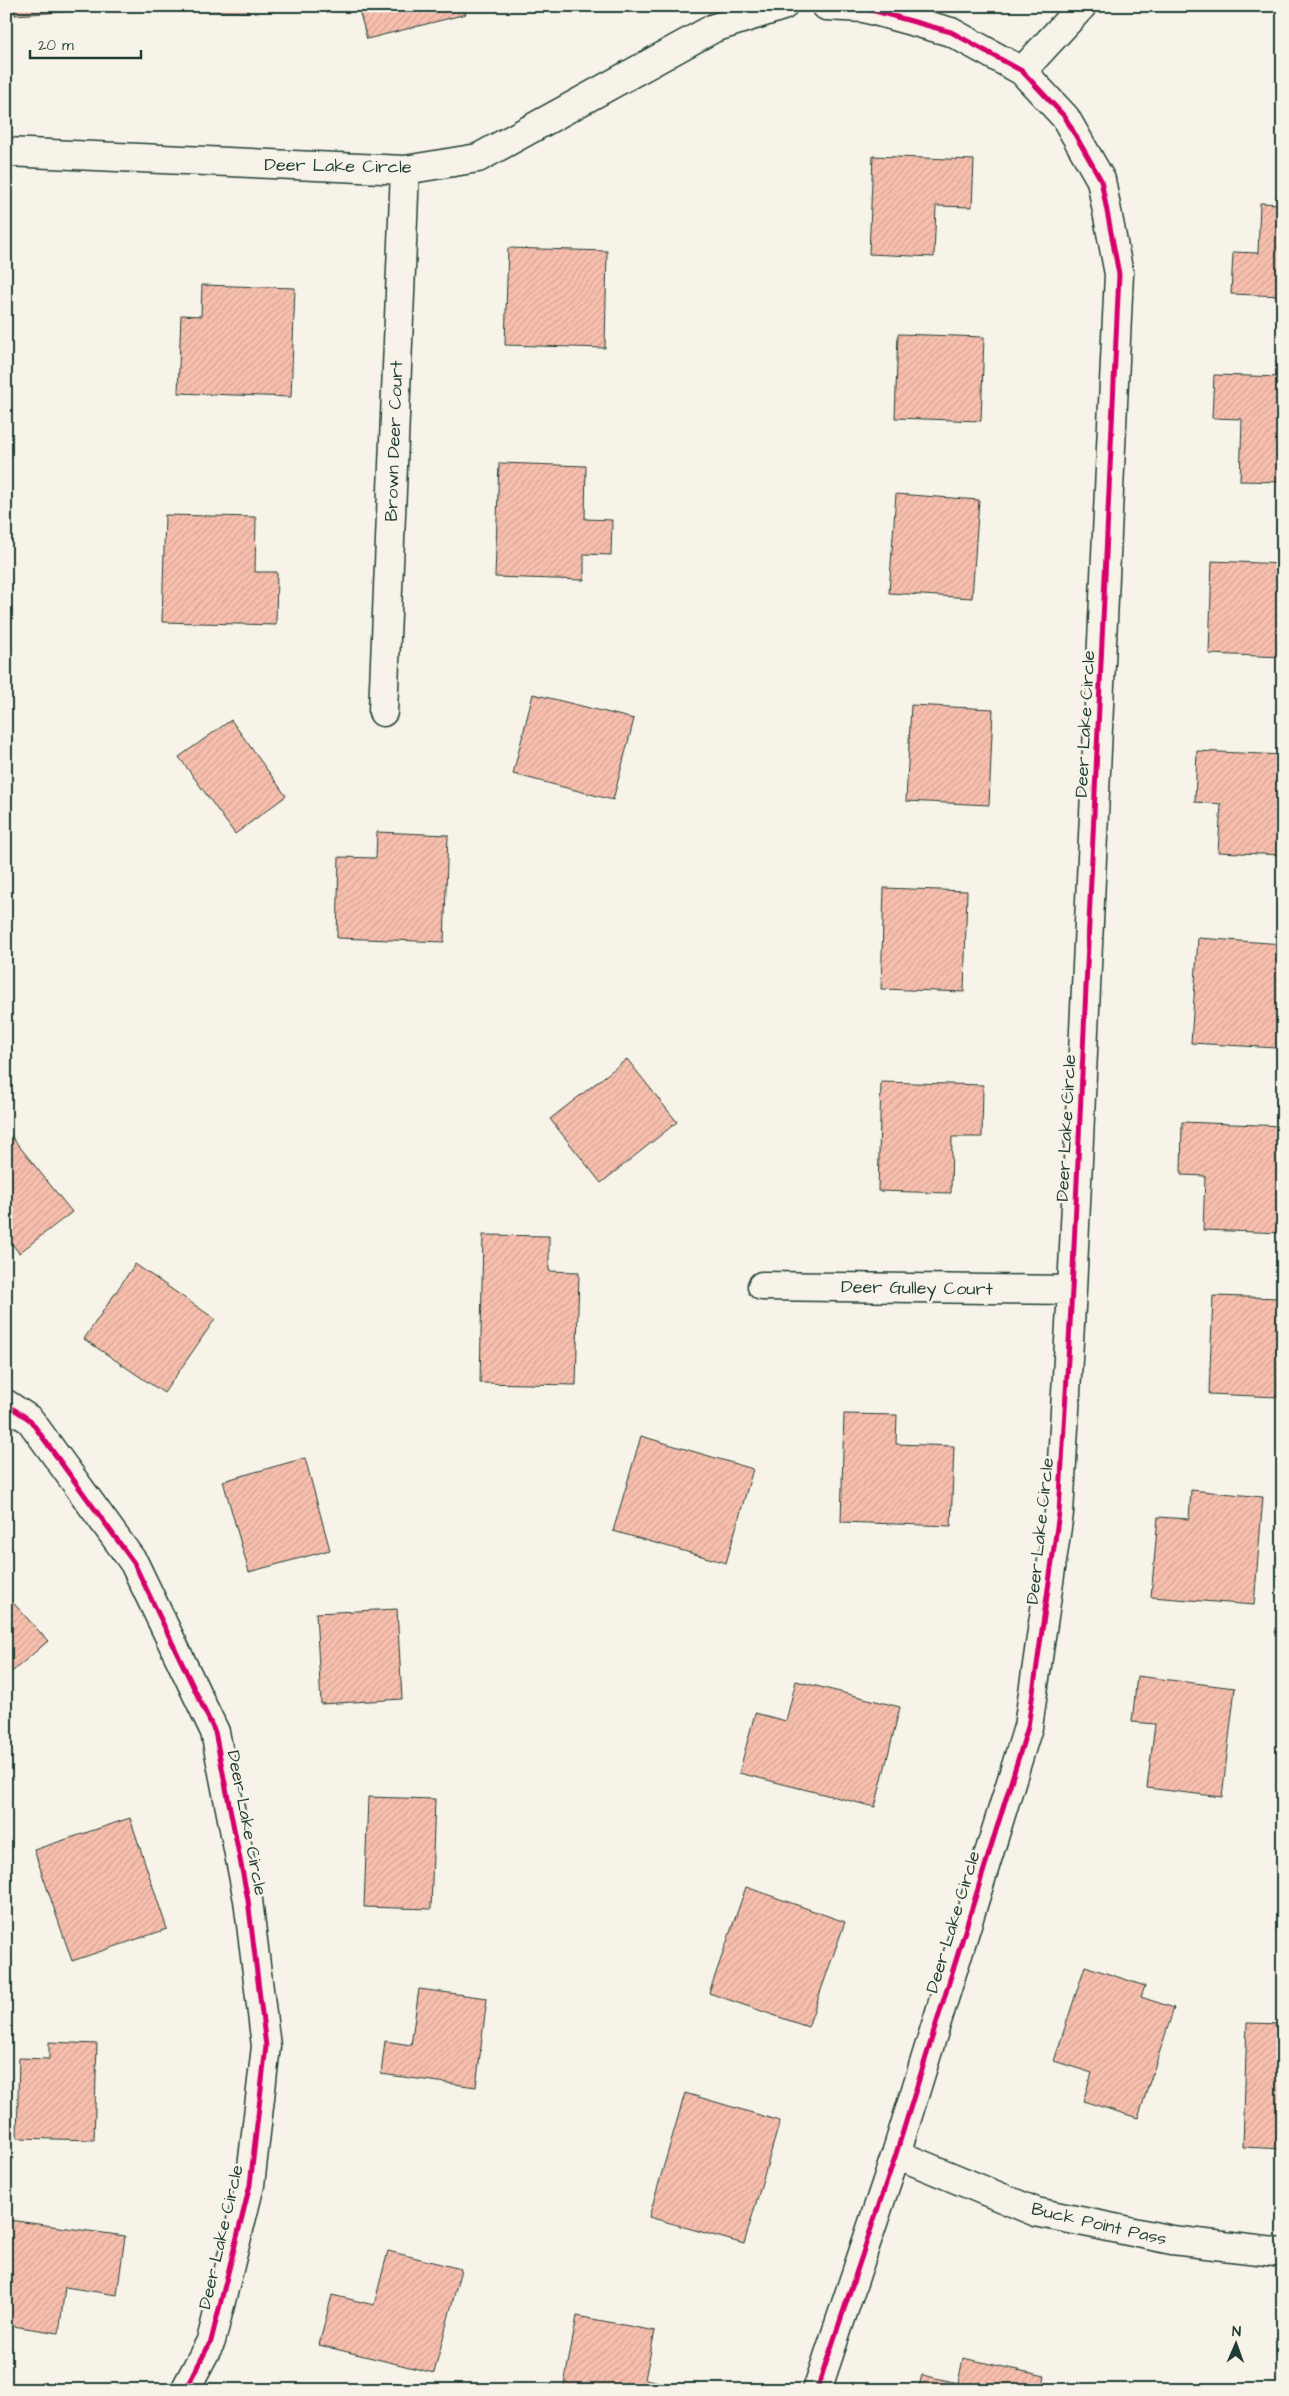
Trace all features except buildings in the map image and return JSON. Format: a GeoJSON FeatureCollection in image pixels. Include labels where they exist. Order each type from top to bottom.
{"type":"FeatureCollection","features":[{"type":"Feature","properties":{"kind":"street","name":"Deer Lake Circle"},"geometry":{"type":"LineString","coordinates":[[6,152],[405,170],[478,158],[714,28],[782,6]]}},
{"type":"Feature","properties":{"kind":"street","name":"Deer Lake Circle"},"geometry":{"type":"LineString","coordinates":[[817,2390],[896,2154],[1028,1727],[1059,1513],[1072,1290],[1119,274],[1101,180],[1065,116],[1022,71],[951,32],[864,8],[826,6]]}},
{"type":"Feature","properties":{"kind":"street"},"geometry":{"type":"LineString","coordinates":[[1022,71],[1082,6]]}},
{"type":"Feature","properties":{"kind":"street","name":"Brown Deer Court"},"geometry":{"type":"LineString","coordinates":[[383,712],[405,170]]}},
{"type":"Feature","properties":{"kind":"street","name":"Deer Gulley Court"},"geometry":{"type":"LineString","coordinates":[[762,1286],[1072,1290]]}},
{"type":"Feature","properties":{"kind":"street","name":"Deer Lake Circle"},"geometry":{"type":"LineString","coordinates":[[6,1404],[30,1420],[134,1563],[215,1732],[248,1900],[266,2046],[250,2185],[211,2341],[185,2390]]}},
{"type":"Feature","properties":{"kind":"street","name":"Buck Point Pass"},"geometry":{"type":"LineString","coordinates":[[896,2154],[1036,2212],[1172,2240],[1283,2253]]}},
{"type":"Feature","properties":{"kind":"cycle path"},"geometry":{"type":"LineString","coordinates":[[817,2390],[896,2154],[1028,1727],[1059,1513],[1072,1290],[1119,274],[1101,180],[1065,117],[1022,71],[951,32],[864,8],[826,6]]}},
{"type":"Feature","properties":{"kind":"cycle path"},"geometry":{"type":"LineString","coordinates":[[6,1404],[30,1420],[134,1563],[215,1732],[248,1900],[266,2046],[250,2185],[211,2341],[185,2390]]}}]}
